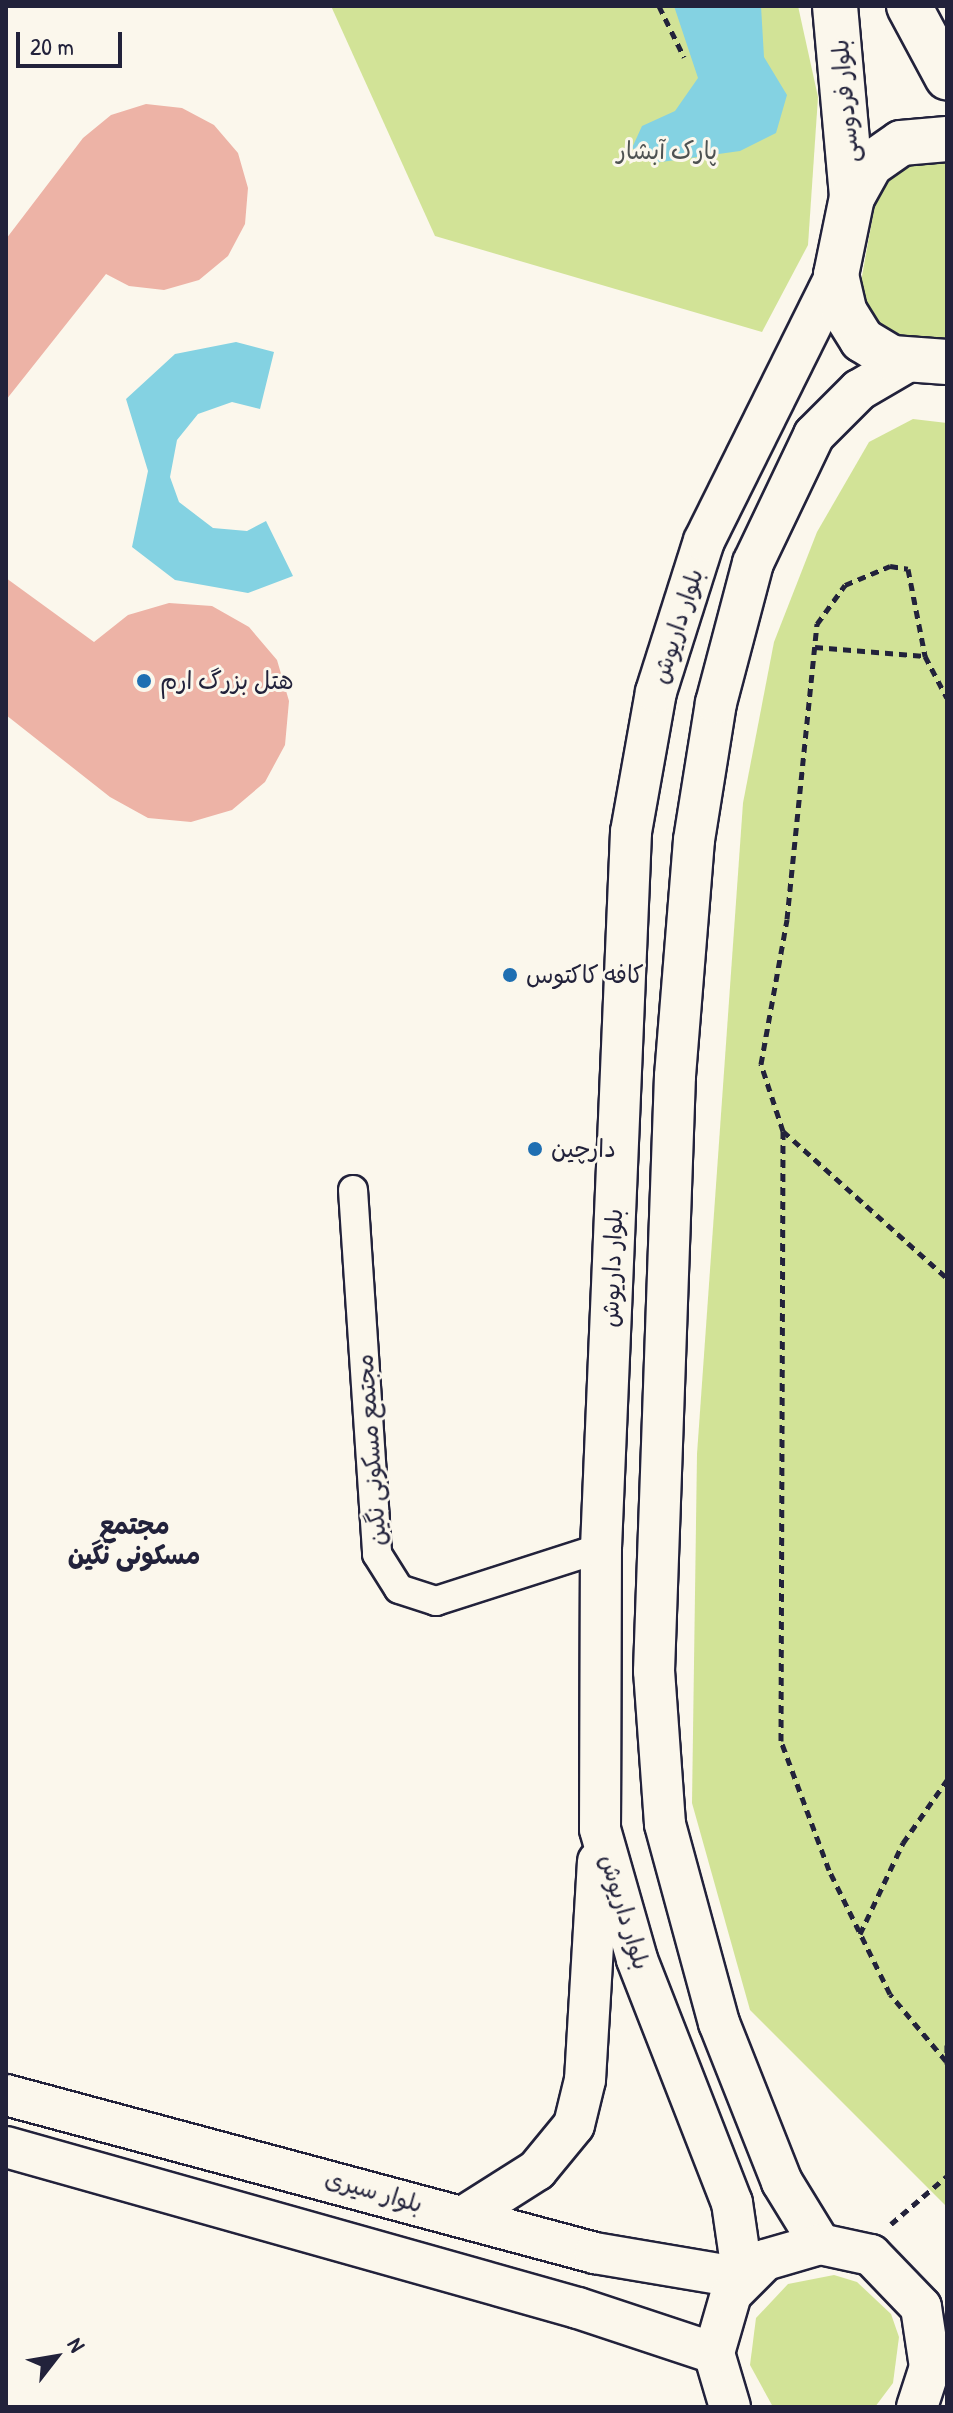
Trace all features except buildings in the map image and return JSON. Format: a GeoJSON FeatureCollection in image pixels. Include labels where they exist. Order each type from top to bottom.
{"type":"FeatureCollection","features":[{"type":"Feature","properties":{"kind":"main road","name":"بلوار فردوسی"},"geometry":{"type":"LineString","coordinates":[[835,6],[852,197]]}},
{"type":"Feature","properties":{"kind":"main road"},"geometry":{"type":"LineString","coordinates":[[909,6],[947,77]]}},
{"type":"Feature","properties":{"kind":"main road"},"geometry":{"type":"LineString","coordinates":[[927,362],[857,333],[836,275],[852,197],[884,152],[920,138],[947,139]]}},
{"type":"Feature","properties":{"kind":"main road","name":"بلوار داریوش"},"geometry":{"type":"LineString","coordinates":[[743,2278],[732,2203],[637,1959],[600,1829],[601,1548],[631,832],[656,692],[704,541],[836,275]]}},
{"type":"Feature","properties":{"kind":"main road"},"geometry":{"type":"LineString","coordinates":[[820,2244],[782,2182],[719,2023],[665,1824],[654,1671],[675,1076],[694,840],[716,703],[753,563],[814,435],[859,390],[927,362]]}},
{"type":"Feature","properties":{"kind":"main road"},"geometry":{"type":"LineString","coordinates":[[463,2217],[537,2170],[574,2125],[585,2080],[600,1829]]}},
{"type":"Feature","properties":{"kind":"main road","name":"بلوار سیری"},"geometry":{"type":"LineString","coordinates":[[6,2095],[595,2253],[743,2278]]}},
{"type":"Feature","properties":{"kind":"main road"},"geometry":{"type":"LineString","coordinates":[[6,2147],[578,2308],[714,2353]]}},
{"type":"Feature","properties":{"kind":"main road"},"geometry":{"type":"LineString","coordinates":[[730,2407],[714,2353],[722,2313],[743,2278],[791,2248],[820,2244],[871,2255],[921,2307],[939,2373],[917,2407]]}},
{"type":"Feature","properties":{"kind":"street","name":"مجتمع مسکونی نگین"},"geometry":{"type":"LineString","coordinates":[[353,1190],[377,1554],[399,1589],[436,1601],[601,1548]]}},
{"type":"Feature","properties":{"kind":"path"},"geometry":{"type":"LineString","coordinates":[[659,6],[684,57]]}},
{"type":"Feature","properties":{"kind":"path"},"geometry":{"type":"LineString","coordinates":[[946,2063],[890,1994],[860,1935],[781,1741],[783,1131],[761,1064],[787,919],[817,624],[845,585],[890,566],[908,569],[925,656],[947,698]]}},
{"type":"Feature","properties":{"kind":"path"},"geometry":{"type":"LineString","coordinates":[[815,647],[925,656]]}},
{"type":"Feature","properties":{"kind":"path"},"geometry":{"type":"LineString","coordinates":[[783,1131],[947,1278]]}},
{"type":"Feature","properties":{"kind":"path"},"geometry":{"type":"LineString","coordinates":[[860,1935],[903,1843],[947,1780]]}},
{"type":"Feature","properties":{"kind":"path"},"geometry":{"type":"LineString","coordinates":[[946,2063],[947,2045]]}},
{"type":"Feature","properties":{"kind":"path"},"geometry":{"type":"LineString","coordinates":[[871,2255],[898,2216],[947,2176]]}},
{"type":"Feature","properties":{"kind":"green space","name":"پارک آبشار"},"geometry":{"type":"Polygon","coordinates":[[[331,6],[798,6],[818,97],[808,245],[762,332],[435,236],[331,6]]]}},
{"type":"Feature","properties":{"kind":"green space"},"geometry":{"type":"Polygon","coordinates":[[[947,157],[947,346],[908,341],[875,325],[859,293],[878,187],[895,165],[947,157]]]}},
{"type":"Feature","properties":{"kind":"green space"},"geometry":{"type":"Polygon","coordinates":[[[913,419],[947,423],[947,2207],[750,2010],[692,1803],[697,1454],[743,803],[774,642],[817,532],[869,442],[913,419]]]}},
{"type":"Feature","properties":{"kind":"green space"},"geometry":{"type":"Polygon","coordinates":[[[834,2275],[857,2282],[891,2314],[899,2337],[893,2383],[875,2407],[773,2407],[750,2365],[756,2318],[788,2284],[834,2275]]]}},
{"type":"Feature","properties":{"kind":"water"},"geometry":{"type":"Polygon","coordinates":[[[674,6],[761,6],[764,57],[787,95],[776,133],[740,151],[654,163],[632,148],[642,126],[675,111],[698,78],[674,6]]]}},
{"type":"Feature","properties":{"kind":"water"},"geometry":{"type":"Polygon","coordinates":[[[236,342],[274,352],[260,409],[232,402],[198,414],[177,440],[170,477],[179,502],[213,528],[247,531],[266,521],[293,576],[248,593],[175,580],[132,547],[148,471],[126,399],[175,354],[236,342]]]}},
{"type":"Feature","properties":{"kind":"place","name":"هتل بزرگ ارم"},"geometry":{"type":"Point","coordinates":[144,681]}},
{"type":"Feature","properties":{"kind":"place","name":"کافه کاکتوس"},"geometry":{"type":"Point","coordinates":[510,975]}},
{"type":"Feature","properties":{"kind":"place","name":"دارچین"},"geometry":{"type":"Point","coordinates":[535,1149]}},
{"type":"Feature","properties":{"kind":"district","name":"مجتمع مسکونی نگین"},"geometry":{"type":"Point","coordinates":[134,1540]}}]}
